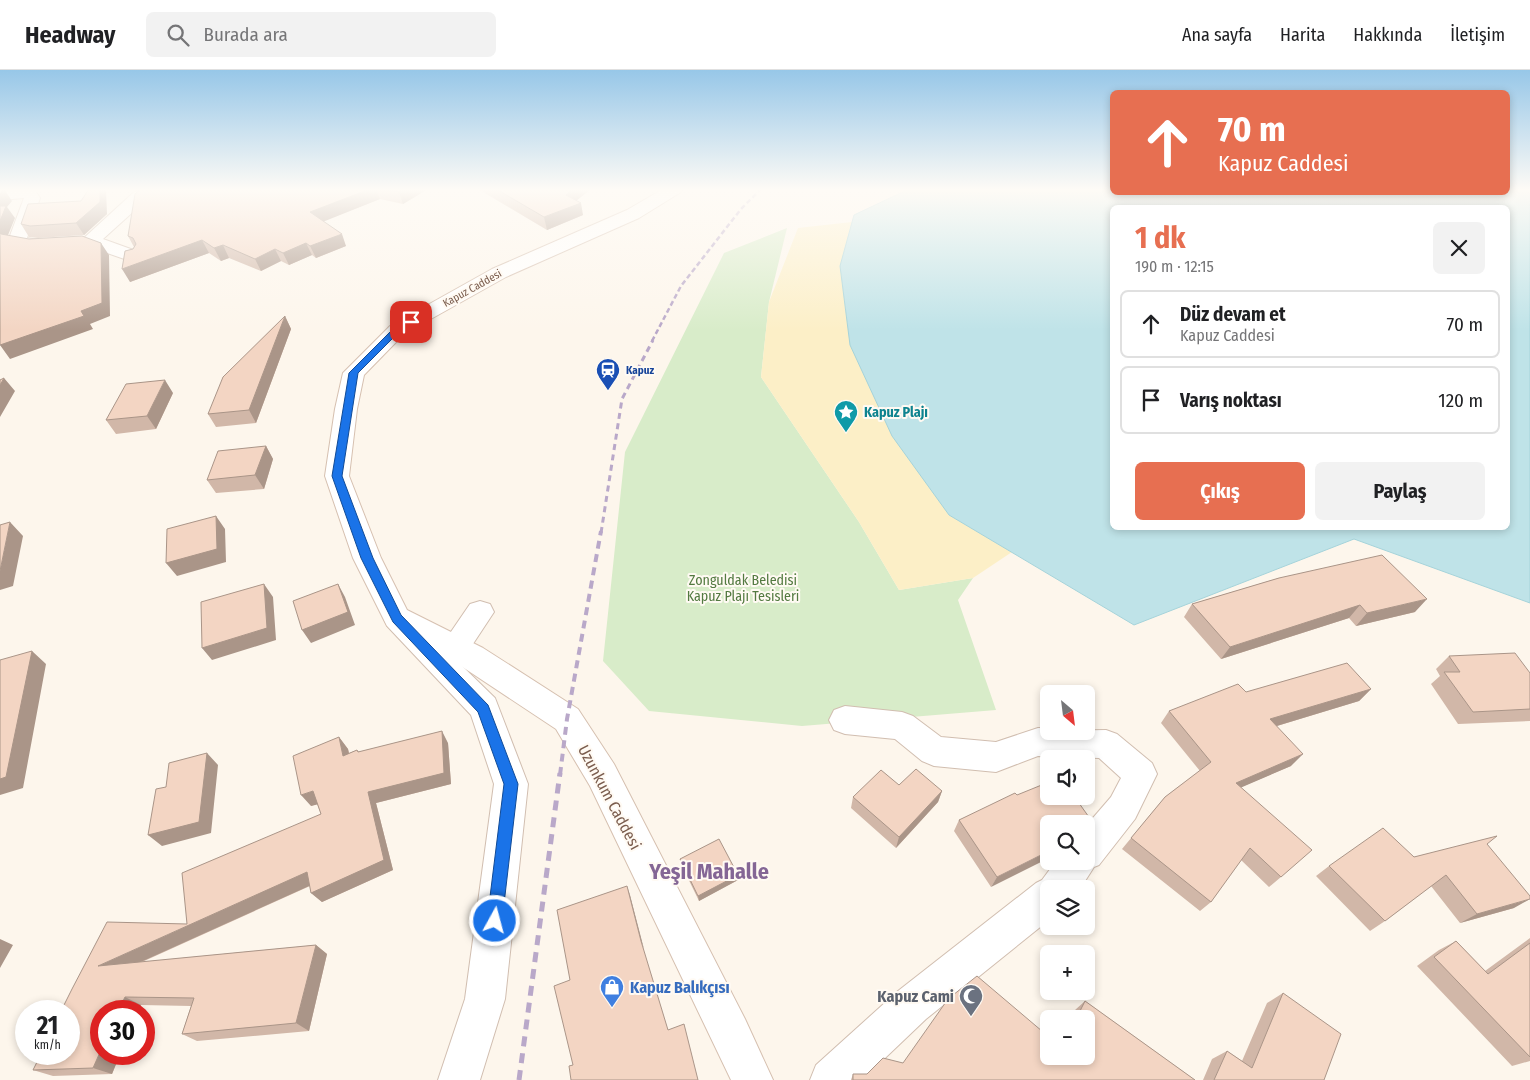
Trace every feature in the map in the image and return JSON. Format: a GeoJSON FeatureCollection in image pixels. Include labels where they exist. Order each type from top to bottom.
{"type":"FeatureCollection","features":[{"type":"Feature","properties":{"kind":"street"},"geometry":{"type":"LineString","coordinates":[[19,236],[17,241],[38,244],[90,242],[105,244],[133,256]]}},
{"type":"Feature","properties":{"kind":"street"},"geometry":{"type":"LineString","coordinates":[[90,242],[96,236]]}},
{"type":"Feature","properties":{"kind":"street","name":"Kapuz Caddesi"},"geometry":{"type":"LineString","coordinates":[[459,1080],[486,999],[511,784],[484,708],[397,618],[367,558],[337,476],[346,409],[354,373],[397,330],[499,273],[583,236]]}},
{"type":"Feature","properties":{"kind":"street"},"geometry":{"type":"LineString","coordinates":[[455,648],[480,612]]}},
{"type":"Feature","properties":{"kind":"street","name":"Uzunkum Caddesi"},"geometry":{"type":"LineString","coordinates":[[397,618],[472,657],[566,718],[602,775],[731,1033],[752,1080]]}},
{"type":"Feature","properties":{"kind":"street"},"geometry":{"type":"LineString","coordinates":[[845,720],[902,726],[934,751],[996,757],[1038,742],[1106,744],[1140,774],[1123,808],[1095,842]]}},
{"type":"Feature","properties":{"kind":"street"},"geometry":{"type":"LineString","coordinates":[[1064,880],[1072,870]]}},
{"type":"Feature","properties":{"kind":"street"},"geometry":{"type":"LineString","coordinates":[[831,1080],[912,1005],[1040,903]]}},
{"type":"Feature","properties":{"kind":"green space","name":"Zonguldak Beledisi Kapuz Plajı Tesisleri"},"geometry":{"type":"Polygon","coordinates":[[[767,236],[785,236],[769,302],[761,377],[859,522],[899,590],[973,578],[958,600],[996,710],[802,726],[649,711],[603,661],[625,452],[724,253],[767,236]]]}},
{"type":"Feature","properties":{"kind":"sand","name":"Kapuz Plajı"},"geometry":{"type":"Polygon","coordinates":[[[795,236],[848,236],[845,248],[949,515],[1012,552],[973,578],[899,590],[859,522],[761,377],[769,302],[795,236]]]}},
{"type":"Feature","properties":{"kind":"water"},"geometry":{"type":"Polygon","coordinates":[[[848,236],[1110,236],[1110,530],[1510,530],[1510,236],[1530,236],[1530,603],[1354,539],[1134,625],[949,515],[892,436],[850,345],[840,266],[848,236]]]}},
{"type":"Feature","properties":{"kind":"building"},"geometry":{"type":"Polygon","coordinates":[[[0,236],[29,239],[82,236],[101,243],[102,303],[81,311],[84,316],[0,345],[0,236]]]}},
{"type":"Feature","properties":{"kind":"building"},"geometry":{"type":"Polygon","coordinates":[[[128,236],[336,236],[310,246],[306,243],[283,253],[275,249],[255,259],[223,245],[214,248],[202,240],[122,269],[125,251],[133,249],[136,244],[133,238],[128,236]]]}},
{"type":"Feature","properties":{"kind":"building"},"geometry":{"type":"Polygon","coordinates":[[[285,316],[249,410],[208,414],[223,377],[285,316]]]}},
{"type":"Feature","properties":{"kind":"building"},"geometry":{"type":"Polygon","coordinates":[[[165,380],[147,416],[106,420],[126,384],[165,380]]]}},
{"type":"Feature","properties":{"kind":"building"},"geometry":{"type":"Polygon","coordinates":[[[266,446],[255,475],[207,480],[218,451],[266,446]]]}},
{"type":"Feature","properties":{"kind":"building"},"geometry":{"type":"Polygon","coordinates":[[[216,516],[217,549],[166,563],[167,529],[216,516]]]}},
{"type":"Feature","properties":{"kind":"building"},"geometry":{"type":"Polygon","coordinates":[[[10,522],[0,571],[0,525],[10,522]]]}},
{"type":"Feature","properties":{"kind":"building"},"geometry":{"type":"Polygon","coordinates":[[[1382,555],[1427,599],[1367,613],[1360,605],[1230,647],[1192,604],[1279,578],[1382,555]]]}},
{"type":"Feature","properties":{"kind":"building"},"geometry":{"type":"Polygon","coordinates":[[[264,584],[267,628],[202,648],[201,602],[264,584]]]}},
{"type":"Feature","properties":{"kind":"building"},"geometry":{"type":"Polygon","coordinates":[[[338,584],[348,612],[302,630],[293,601],[338,584]]]}},
{"type":"Feature","properties":{"kind":"building"},"geometry":{"type":"Polygon","coordinates":[[[32,651],[6,777],[0,779],[0,660],[32,651]]]}},
{"type":"Feature","properties":{"kind":"building"},"geometry":{"type":"Polygon","coordinates":[[[1515,653],[1530,673],[1530,709],[1473,712],[1444,672],[1460,672],[1449,656],[1515,653]]]}},
{"type":"Feature","properties":{"kind":"building"},"geometry":{"type":"Polygon","coordinates":[[[1347,663],[1371,689],[1270,719],[1303,754],[1236,783],[1312,850],[1281,877],[1250,848],[1211,902],[1131,838],[1165,797],[1211,762],[1169,711],[1238,684],[1246,692],[1347,663]]]}},
{"type":"Feature","properties":{"kind":"building"},"geometry":{"type":"Polygon","coordinates":[[[442,731],[444,773],[368,792],[384,860],[311,893],[307,872],[98,966],[316,945],[296,1023],[182,1034],[194,998],[125,997],[124,1000],[90,1000],[90,1065],[94,1065],[93,1068],[33,1070],[36,1065],[80,1065],[80,1000],[67,1000],[107,922],[187,924],[182,873],[321,814],[313,791],[301,795],[293,756],[339,737],[343,756],[357,750],[358,752],[442,731]]]}},
{"type":"Feature","properties":{"kind":"building"},"geometry":{"type":"Polygon","coordinates":[[[207,753],[199,822],[148,835],[156,789],[166,787],[169,763],[207,753]]]}},
{"type":"Feature","properties":{"kind":"building"},"geometry":{"type":"Polygon","coordinates":[[[916,769],[942,791],[899,837],[853,797],[881,770],[899,785],[916,769]]]}},
{"type":"Feature","properties":{"kind":"building"},"geometry":{"type":"Polygon","coordinates":[[[1040,786],[1040,805],[1080,805],[1087,815],[1040,815],[1040,856],[997,877],[959,820],[1015,793],[1017,795],[1040,786]]]}},
{"type":"Feature","properties":{"kind":"building"},"geometry":{"type":"Polygon","coordinates":[[[1383,828],[1414,857],[1497,836],[1487,844],[1530,896],[1530,899],[1477,914],[1446,875],[1385,921],[1329,866],[1383,828]]]}},
{"type":"Feature","properties":{"kind":"building"},"geometry":{"type":"Polygon","coordinates":[[[719,839],[738,875],[698,896],[680,859],[719,839]]]}},
{"type":"Feature","properties":{"kind":"building"},"geometry":{"type":"Polygon","coordinates":[[[627,886],[641,941],[668,1030],[684,1024],[698,1080],[571,1080],[569,1066],[573,1065],[554,986],[570,980],[557,910],[627,886]]]}},
{"type":"Feature","properties":{"kind":"building"},"geometry":{"type":"Polygon","coordinates":[[[1456,941],[1488,974],[1530,943],[1530,1057],[1434,957],[1456,941]]]}},
{"type":"Feature","properties":{"kind":"building"},"geometry":{"type":"Polygon","coordinates":[[[977,976],[1040,1029],[1040,1065],[1095,1065],[1095,1010],[1080,1010],[1085,1001],[1195,1080],[853,1080],[853,1074],[867,1074],[883,1058],[903,1063],[948,999],[977,976]]]}},
{"type":"Feature","properties":{"kind":"building"},"geometry":{"type":"Polygon","coordinates":[[[1283,993],[1341,1034],[1324,1080],[1214,1080],[1227,1051],[1252,1068],[1283,993]]]}},
{"type":"Feature","properties":{"kind":"railway"},"geometry":{"type":"LineString","coordinates":[[652,341],[681,286],[720,236]]}},
{"type":"Feature","properties":{"kind":"railway"},"geometry":{"type":"LineString","coordinates":[[601,533],[622,399],[653,340]]}},
{"type":"Feature","properties":{"kind":"railway"},"geometry":{"type":"LineString","coordinates":[[560,775],[567,719],[601,531]]}},
{"type":"Feature","properties":{"kind":"railway"},"geometry":{"type":"LineString","coordinates":[[519,1080],[560,773]]}},
{"type":"Feature","properties":{"kind":"place","name":"Kapuz"},"geometry":{"type":"Point","coordinates":[608,391]}},
{"type":"Feature","properties":{"kind":"place","name":"Kapuz Plajı"},"geometry":{"type":"Point","coordinates":[846,433]}},
{"type":"Feature","properties":{"kind":"place","name":"Kapuz Balıkçısı"},"geometry":{"type":"Point","coordinates":[612,1008]}},
{"type":"Feature","properties":{"kind":"place","name":"Kapuz Cami"},"geometry":{"type":"Point","coordinates":[971,1017]}},
{"type":"Feature","properties":{"kind":"district","name":"Yeşil Mahalle"},"geometry":{"type":"Point","coordinates":[709,871]}},
{"type":"Feature","properties":{"kind":"route"},"geometry":{"type":"LineString","coordinates":[[411,322],[397,330],[354,373],[346,409],[337,476],[367,558],[397,618],[484,708],[511,784],[495,921]]}}]}
